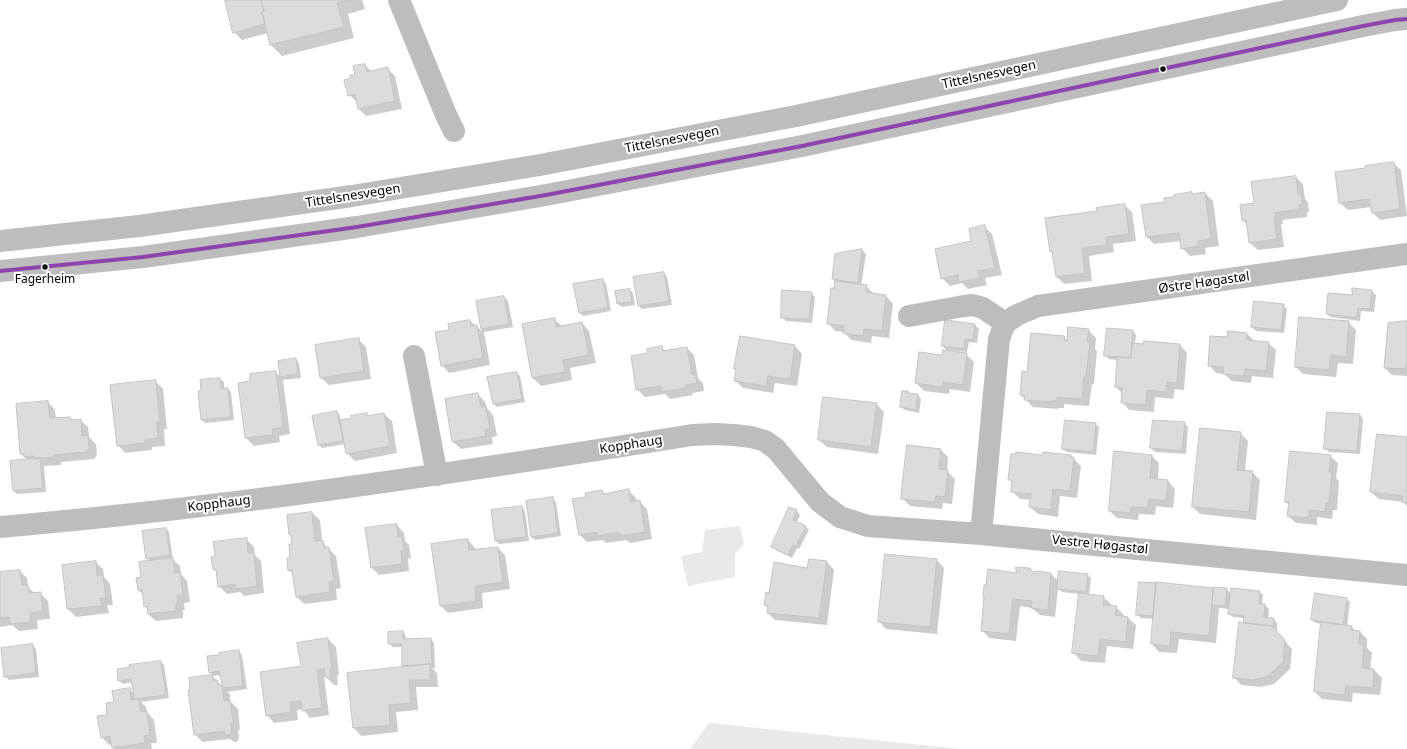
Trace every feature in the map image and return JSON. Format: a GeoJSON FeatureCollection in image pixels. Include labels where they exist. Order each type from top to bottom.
{"type":"FeatureCollection","features":[{"type":"Feature","properties":{"kind":"main road"},"geometry":{"type":"LineString","coordinates":[[399,0],[454,131]]}},
{"type":"Feature","properties":{"kind":"main road","name":"Tittelsnesvegen"},"geometry":{"type":"LineString","coordinates":[[0,241],[139,226],[352,196],[540,165],[796,116],[1336,0]]}},
{"type":"Feature","properties":{"kind":"main road"},"geometry":{"type":"LineString","coordinates":[[0,272],[166,254],[357,227],[546,195],[802,146],[1356,27],[1407,19]]}},
{"type":"Feature","properties":{"kind":"main road","name":"Østre Høgastøl"},"geometry":{"type":"LineString","coordinates":[[1005,323],[1017,315],[1038,306],[1407,254]]}},
{"type":"Feature","properties":{"kind":"main road"},"geometry":{"type":"LineString","coordinates":[[909,316],[973,305],[983,308],[1005,323],[999,339],[982,534]]}},
{"type":"Feature","properties":{"kind":"main road"},"geometry":{"type":"LineString","coordinates":[[414,356],[437,475]]}},
{"type":"Feature","properties":{"kind":"main road","name":"Kopphaug"},"geometry":{"type":"LineString","coordinates":[[0,527],[189,508],[437,475],[692,435],[715,434],[751,437],[764,441],[776,449],[807,486]]}},
{"type":"Feature","properties":{"kind":"main road","name":"Vestre Høgastøl"},"geometry":{"type":"LineString","coordinates":[[807,486],[820,502],[840,518],[868,526],[982,534],[1407,576]]}},
{"type":"Feature","properties":{"kind":"shaded area"},"geometry":{"type":"Polygon","coordinates":[[[740,526],[744,544],[735,554],[735,577],[688,586],[681,556],[702,552],[705,530],[740,526]]]}},
{"type":"Feature","properties":{"kind":"shaded area"},"geometry":{"type":"Polygon","coordinates":[[[709,723],[961,749],[690,749],[709,723]]]}},
{"type":"Feature","properties":{"kind":"building"},"geometry":{"type":"Polygon","coordinates":[[[225,0],[261,0],[265,24],[233,33],[225,0]]]}},
{"type":"Feature","properties":{"kind":"building"},"geometry":{"type":"Polygon","coordinates":[[[261,0],[348,0],[337,3],[344,27],[270,45],[262,12],[264,11],[261,0]]]}},
{"type":"Feature","properties":{"kind":"building"},"geometry":{"type":"Polygon","coordinates":[[[365,64],[367,72],[388,67],[395,101],[358,109],[355,94],[348,96],[344,80],[351,78],[350,75],[355,75],[353,66],[365,64]]]}},
{"type":"Feature","properties":{"kind":"building"},"geometry":{"type":"Polygon","coordinates":[[[1394,162],[1400,209],[1372,213],[1369,199],[1339,203],[1335,172],[1394,162]]]}},
{"type":"Feature","properties":{"kind":"building"},"geometry":{"type":"Polygon","coordinates":[[[1296,176],[1298,194],[1301,194],[1302,204],[1299,205],[1300,209],[1275,213],[1276,217],[1274,217],[1277,239],[1249,243],[1246,220],[1242,221],[1240,205],[1254,203],[1251,182],[1296,176]]]}},
{"type":"Feature","properties":{"kind":"building"},"geometry":{"type":"Polygon","coordinates":[[[1192,192],[1192,194],[1205,192],[1211,239],[1198,241],[1199,246],[1181,249],[1179,233],[1146,237],[1141,205],[1165,202],[1164,198],[1192,192]]]}},
{"type":"Feature","properties":{"kind":"building"},"geometry":{"type":"Polygon","coordinates":[[[1125,204],[1129,234],[1106,237],[1107,245],[1082,248],[1085,273],[1056,277],[1052,252],[1050,252],[1045,218],[1097,211],[1096,208],[1125,204]]]}},
{"type":"Feature","properties":{"kind":"building"},"geometry":{"type":"Polygon","coordinates":[[[985,225],[995,268],[978,271],[980,278],[959,282],[958,275],[941,279],[935,249],[971,241],[969,229],[985,225]]]}},
{"type":"Feature","properties":{"kind":"building"},"geometry":{"type":"Polygon","coordinates":[[[862,249],[858,283],[832,279],[835,254],[862,249]]]}},
{"type":"Feature","properties":{"kind":"building"},"geometry":{"type":"Polygon","coordinates":[[[664,272],[669,301],[638,306],[633,277],[664,272]]]}},
{"type":"Feature","properties":{"kind":"building"},"geometry":{"type":"Polygon","coordinates":[[[603,279],[608,308],[579,313],[573,284],[603,279]]]}},
{"type":"Feature","properties":{"kind":"building"},"geometry":{"type":"Polygon","coordinates":[[[835,281],[867,285],[866,292],[886,295],[882,331],[864,329],[863,336],[843,333],[844,326],[827,324],[831,288],[834,288],[835,281]]]}},
{"type":"Feature","properties":{"kind":"building"},"geometry":{"type":"Polygon","coordinates":[[[1352,288],[1372,290],[1370,309],[1358,308],[1357,318],[1326,314],[1328,293],[1352,295],[1352,288]]]}},
{"type":"Feature","properties":{"kind":"building"},"geometry":{"type":"Polygon","coordinates":[[[630,289],[632,301],[617,304],[615,291],[630,289]]]}},
{"type":"Feature","properties":{"kind":"building"},"geometry":{"type":"Polygon","coordinates":[[[782,290],[812,292],[809,319],[781,318],[782,290]]]}},
{"type":"Feature","properties":{"kind":"building"},"geometry":{"type":"Polygon","coordinates":[[[504,296],[509,324],[481,329],[476,301],[504,296]]]}},
{"type":"Feature","properties":{"kind":"building"},"geometry":{"type":"Polygon","coordinates":[[[1254,301],[1284,304],[1281,330],[1251,327],[1254,301]]]}},
{"type":"Feature","properties":{"kind":"building"},"geometry":{"type":"Polygon","coordinates":[[[1299,317],[1349,321],[1346,357],[1331,355],[1329,370],[1295,367],[1299,317]]]}},
{"type":"Feature","properties":{"kind":"building"},"geometry":{"type":"Polygon","coordinates":[[[555,318],[556,327],[582,322],[589,355],[563,360],[565,372],[532,378],[522,324],[555,318]]]}},
{"type":"Feature","properties":{"kind":"building"},"geometry":{"type":"Polygon","coordinates":[[[470,320],[471,326],[477,325],[483,358],[441,366],[435,332],[449,330],[448,324],[470,320]]]}},
{"type":"Feature","properties":{"kind":"building"},"geometry":{"type":"Polygon","coordinates":[[[945,320],[975,324],[973,340],[965,339],[964,349],[942,346],[945,320]]]}},
{"type":"Feature","properties":{"kind":"building"},"geometry":{"type":"Polygon","coordinates":[[[1407,321],[1407,364],[1405,369],[1384,368],[1388,323],[1407,321]]]}},
{"type":"Feature","properties":{"kind":"building"},"geometry":{"type":"Polygon","coordinates":[[[1068,327],[1089,329],[1087,342],[1090,342],[1082,399],[1057,397],[1057,401],[1051,402],[1024,400],[1025,396],[1020,395],[1022,371],[1027,372],[1031,333],[1065,336],[1064,340],[1067,341],[1068,327]]]}},
{"type":"Feature","properties":{"kind":"building"},"geometry":{"type":"Polygon","coordinates":[[[1107,328],[1133,330],[1131,358],[1104,356],[1107,328]]]}},
{"type":"Feature","properties":{"kind":"building"},"geometry":{"type":"Polygon","coordinates":[[[1228,331],[1247,333],[1247,340],[1269,342],[1266,371],[1245,369],[1244,376],[1223,374],[1224,367],[1208,366],[1210,336],[1227,337],[1228,331]]]}},
{"type":"Feature","properties":{"kind":"building"},"geometry":{"type":"Polygon","coordinates":[[[740,336],[795,345],[790,379],[768,376],[766,386],[734,381],[736,369],[734,369],[740,336]]]}},
{"type":"Feature","properties":{"kind":"building"},"geometry":{"type":"Polygon","coordinates":[[[359,338],[364,371],[320,378],[315,345],[359,338]]]}},
{"type":"Feature","properties":{"kind":"building"},"geometry":{"type":"Polygon","coordinates":[[[1144,341],[1180,344],[1177,383],[1167,382],[1166,392],[1147,390],[1146,405],[1121,403],[1122,388],[1115,387],[1117,357],[1131,358],[1132,343],[1143,344],[1144,341]]]}},
{"type":"Feature","properties":{"kind":"building"},"geometry":{"type":"Polygon","coordinates":[[[662,346],[663,351],[687,347],[692,375],[695,374],[697,383],[685,385],[686,388],[662,392],[661,386],[636,390],[631,356],[648,353],[647,349],[662,346]]]}},
{"type":"Feature","properties":{"kind":"building"},"geometry":{"type":"Polygon","coordinates":[[[943,350],[967,353],[963,385],[943,382],[942,387],[915,383],[919,352],[942,355],[943,350]]]}},
{"type":"Feature","properties":{"kind":"building"},"geometry":{"type":"Polygon","coordinates":[[[296,358],[298,374],[280,377],[278,361],[296,358]]]}},
{"type":"Feature","properties":{"kind":"building"},"geometry":{"type":"Polygon","coordinates":[[[276,371],[283,427],[272,429],[273,435],[245,438],[238,383],[250,381],[250,374],[276,371]]]}},
{"type":"Feature","properties":{"kind":"building"},"geometry":{"type":"Polygon","coordinates":[[[517,372],[522,399],[493,404],[487,377],[517,372]]]}},
{"type":"Feature","properties":{"kind":"building"},"geometry":{"type":"Polygon","coordinates":[[[220,378],[221,388],[228,388],[231,417],[201,420],[198,391],[201,390],[200,380],[220,378]]]}},
{"type":"Feature","properties":{"kind":"building"},"geometry":{"type":"Polygon","coordinates":[[[156,380],[160,421],[157,422],[158,438],[145,440],[145,443],[117,446],[110,385],[156,380]]]}},
{"type":"Feature","properties":{"kind":"building"},"geometry":{"type":"Polygon","coordinates":[[[902,391],[918,394],[916,410],[900,407],[902,391]]]}},
{"type":"Feature","properties":{"kind":"building"},"geometry":{"type":"Polygon","coordinates":[[[478,393],[481,407],[486,407],[490,429],[485,430],[486,436],[452,442],[445,399],[478,393]]]}},
{"type":"Feature","properties":{"kind":"building"},"geometry":{"type":"Polygon","coordinates":[[[823,397],[877,403],[871,447],[818,440],[823,397]]]}},
{"type":"Feature","properties":{"kind":"building"},"geometry":{"type":"Polygon","coordinates":[[[48,401],[50,418],[70,417],[71,420],[81,419],[82,436],[88,435],[89,448],[86,452],[53,455],[53,457],[34,459],[34,456],[25,457],[23,454],[20,454],[16,404],[48,401]]]}},
{"type":"Feature","properties":{"kind":"building"},"geometry":{"type":"Polygon","coordinates":[[[337,411],[343,441],[318,445],[312,416],[337,411]]]}},
{"type":"Feature","properties":{"kind":"building"},"geometry":{"type":"Polygon","coordinates":[[[1327,412],[1360,414],[1357,451],[1324,449],[1327,412]]]}},
{"type":"Feature","properties":{"kind":"building"},"geometry":{"type":"Polygon","coordinates":[[[367,413],[367,416],[384,413],[390,446],[346,454],[340,420],[367,413]]]}},
{"type":"Feature","properties":{"kind":"building"},"geometry":{"type":"Polygon","coordinates":[[[1065,420],[1096,423],[1093,452],[1062,449],[1065,420]]]}},
{"type":"Feature","properties":{"kind":"building"},"geometry":{"type":"Polygon","coordinates":[[[1153,420],[1185,422],[1182,451],[1150,448],[1153,420]]]}},
{"type":"Feature","properties":{"kind":"building"},"geometry":{"type":"Polygon","coordinates":[[[1200,428],[1241,432],[1237,470],[1253,471],[1249,512],[1192,507],[1200,428]]]}},
{"type":"Feature","properties":{"kind":"building"},"geometry":{"type":"Polygon","coordinates":[[[1377,434],[1407,437],[1407,503],[1402,502],[1403,496],[1370,492],[1377,434]]]}},
{"type":"Feature","properties":{"kind":"building"},"geometry":{"type":"Polygon","coordinates":[[[907,445],[941,449],[939,469],[948,470],[945,497],[936,496],[935,502],[901,499],[907,445]]]}},
{"type":"Feature","properties":{"kind":"building"},"geometry":{"type":"Polygon","coordinates":[[[1114,451],[1152,455],[1150,478],[1168,480],[1166,501],[1149,499],[1148,508],[1131,507],[1131,513],[1109,511],[1114,451]]]}},
{"type":"Feature","properties":{"kind":"building"},"geometry":{"type":"Polygon","coordinates":[[[1290,451],[1331,455],[1329,472],[1332,472],[1329,503],[1326,503],[1325,512],[1310,510],[1309,518],[1287,516],[1289,502],[1285,502],[1290,451]]]}},
{"type":"Feature","properties":{"kind":"building"},"geometry":{"type":"Polygon","coordinates":[[[1016,452],[1042,455],[1043,452],[1071,455],[1071,457],[1074,457],[1070,491],[1053,489],[1051,510],[1029,507],[1031,494],[1011,492],[1012,480],[1008,480],[1011,454],[1016,454],[1016,452]]]}},
{"type":"Feature","properties":{"kind":"building"},"geometry":{"type":"Polygon","coordinates":[[[40,458],[43,488],[13,491],[10,461],[40,458]]]}},
{"type":"Feature","properties":{"kind":"building"},"geometry":{"type":"Polygon","coordinates":[[[629,489],[631,502],[640,500],[645,532],[622,536],[618,532],[598,536],[597,532],[579,535],[572,499],[586,497],[585,493],[602,490],[603,494],[629,489]]]}},
{"type":"Feature","properties":{"kind":"building"},"geometry":{"type":"Polygon","coordinates":[[[553,497],[558,533],[531,537],[526,501],[553,497]]]}},
{"type":"Feature","properties":{"kind":"building"},"geometry":{"type":"Polygon","coordinates":[[[522,506],[526,537],[495,541],[491,510],[522,506]]]}},
{"type":"Feature","properties":{"kind":"building"},"geometry":{"type":"Polygon","coordinates":[[[789,507],[797,510],[793,520],[806,526],[796,546],[793,545],[788,555],[771,547],[789,507]]]}},
{"type":"Feature","properties":{"kind":"building"},"geometry":{"type":"Polygon","coordinates":[[[312,512],[315,541],[323,540],[324,548],[329,547],[334,581],[329,582],[330,592],[296,597],[292,570],[288,571],[287,558],[290,558],[289,544],[292,544],[291,535],[289,535],[287,515],[312,512]]]}},
{"type":"Feature","properties":{"kind":"building"},"geometry":{"type":"Polygon","coordinates":[[[397,524],[398,537],[402,536],[404,551],[401,551],[402,564],[371,568],[365,528],[397,524]]]}},
{"type":"Feature","properties":{"kind":"building"},"geometry":{"type":"Polygon","coordinates":[[[166,528],[170,555],[146,559],[142,531],[166,528]]]}},
{"type":"Feature","properties":{"kind":"building"},"geometry":{"type":"Polygon","coordinates":[[[247,538],[248,553],[254,553],[257,586],[236,589],[235,584],[218,587],[216,569],[213,570],[211,557],[215,556],[213,542],[247,538]]]}},
{"type":"Feature","properties":{"kind":"building"},"geometry":{"type":"Polygon","coordinates":[[[468,539],[469,550],[498,547],[503,582],[475,586],[476,601],[440,606],[431,544],[468,539]]]}},
{"type":"Feature","properties":{"kind":"building"},"geometry":{"type":"Polygon","coordinates":[[[885,554],[937,559],[930,627],[878,622],[885,554]]]}},
{"type":"Feature","properties":{"kind":"building"},"geometry":{"type":"Polygon","coordinates":[[[173,558],[175,573],[180,572],[183,595],[177,595],[178,603],[176,603],[176,611],[148,614],[147,606],[144,607],[142,589],[138,590],[136,578],[141,577],[139,562],[173,558]]]}},
{"type":"Feature","properties":{"kind":"building"},"geometry":{"type":"Polygon","coordinates":[[[809,559],[827,561],[819,618],[767,613],[768,606],[764,605],[766,592],[769,593],[774,562],[807,568],[809,559]]]}},
{"type":"Feature","properties":{"kind":"building"},"geometry":{"type":"Polygon","coordinates":[[[96,561],[97,576],[103,575],[106,598],[100,598],[102,606],[67,609],[62,565],[96,561]]]}},
{"type":"Feature","properties":{"kind":"building"},"geometry":{"type":"Polygon","coordinates":[[[1016,567],[1030,568],[1035,574],[1035,571],[1051,573],[1048,610],[1031,608],[1032,601],[1013,599],[1009,634],[981,631],[984,585],[986,585],[988,569],[1016,573],[1016,567]]]}},
{"type":"Feature","properties":{"kind":"building"},"geometry":{"type":"Polygon","coordinates":[[[20,570],[22,585],[28,585],[29,593],[41,592],[43,611],[30,613],[31,622],[10,624],[9,617],[0,618],[0,572],[20,570]]]}},
{"type":"Feature","properties":{"kind":"building"},"geometry":{"type":"Polygon","coordinates":[[[1059,571],[1088,574],[1086,592],[1057,589],[1059,571]]]}},
{"type":"Feature","properties":{"kind":"building"},"geometry":{"type":"Polygon","coordinates":[[[1139,582],[1156,583],[1153,616],[1136,615],[1139,582]]]}},
{"type":"Feature","properties":{"kind":"building"},"geometry":{"type":"Polygon","coordinates":[[[1156,582],[1213,588],[1209,636],[1171,632],[1170,646],[1151,644],[1156,582]]]}},
{"type":"Feature","properties":{"kind":"building"},"geometry":{"type":"Polygon","coordinates":[[[1214,587],[1227,588],[1225,606],[1212,605],[1214,587]]]}},
{"type":"Feature","properties":{"kind":"building"},"geometry":{"type":"Polygon","coordinates":[[[1231,588],[1260,591],[1259,604],[1265,604],[1264,617],[1274,618],[1273,628],[1272,626],[1243,623],[1244,616],[1228,614],[1231,588]]]}},
{"type":"Feature","properties":{"kind":"building"},"geometry":{"type":"Polygon","coordinates":[[[1079,593],[1104,596],[1103,605],[1117,606],[1115,615],[1128,617],[1126,642],[1100,639],[1098,656],[1072,653],[1079,593]]]}},
{"type":"Feature","properties":{"kind":"building"},"geometry":{"type":"Polygon","coordinates":[[[1315,593],[1347,598],[1343,625],[1311,620],[1315,593]]]}},
{"type":"Feature","properties":{"kind":"building"},"geometry":{"type":"Polygon","coordinates":[[[1239,622],[1272,626],[1285,640],[1283,662],[1267,677],[1252,680],[1233,678],[1239,622]]]}},
{"type":"Feature","properties":{"kind":"building"},"geometry":{"type":"Polygon","coordinates":[[[1321,622],[1352,626],[1351,630],[1360,631],[1359,644],[1364,645],[1362,668],[1374,669],[1373,688],[1346,686],[1345,695],[1314,692],[1321,622]]]}},
{"type":"Feature","properties":{"kind":"building"},"geometry":{"type":"Polygon","coordinates":[[[403,631],[403,639],[431,638],[432,664],[402,666],[402,644],[388,644],[388,632],[403,631]]]}},
{"type":"Feature","properties":{"kind":"building"},"geometry":{"type":"Polygon","coordinates":[[[328,638],[332,668],[330,668],[331,677],[326,678],[324,669],[317,670],[322,708],[302,711],[301,701],[290,702],[291,712],[266,716],[260,672],[301,666],[297,643],[328,638]]]}},
{"type":"Feature","properties":{"kind":"building"},"geometry":{"type":"Polygon","coordinates":[[[33,644],[36,673],[4,677],[1,648],[33,644]]]}},
{"type":"Feature","properties":{"kind":"building"},"geometry":{"type":"Polygon","coordinates":[[[239,650],[243,686],[223,688],[219,671],[209,673],[207,656],[219,655],[219,653],[239,650]]]}},
{"type":"Feature","properties":{"kind":"building"},"geometry":{"type":"Polygon","coordinates":[[[161,661],[166,695],[134,699],[131,679],[118,681],[117,669],[129,667],[129,665],[161,661]]]}},
{"type":"Feature","properties":{"kind":"building"},"geometry":{"type":"Polygon","coordinates":[[[430,664],[430,680],[409,680],[411,703],[389,705],[390,725],[353,728],[347,673],[430,664]]]}},
{"type":"Feature","properties":{"kind":"building"},"geometry":{"type":"Polygon","coordinates":[[[212,675],[213,680],[217,680],[218,685],[222,685],[224,701],[230,700],[233,723],[231,723],[232,730],[229,735],[225,735],[225,731],[194,735],[188,690],[190,689],[189,678],[212,675]]]}},
{"type":"Feature","properties":{"kind":"building"},"geometry":{"type":"Polygon","coordinates":[[[130,688],[131,700],[139,699],[141,712],[147,711],[150,735],[144,736],[145,743],[112,748],[110,736],[101,738],[97,716],[107,715],[106,703],[114,702],[112,691],[130,688]]]}},
{"type":"Feature","properties":{"kind":"transit line"},"geometry":{"type":"LineString","coordinates":[[0,271],[143,257],[357,227],[546,195],[802,146],[1363,26],[1407,19]]}},
{"type":"Feature","properties":{"kind":"place","name":"Fagerheim"},"geometry":{"type":"Point","coordinates":[45,267]}}]}
